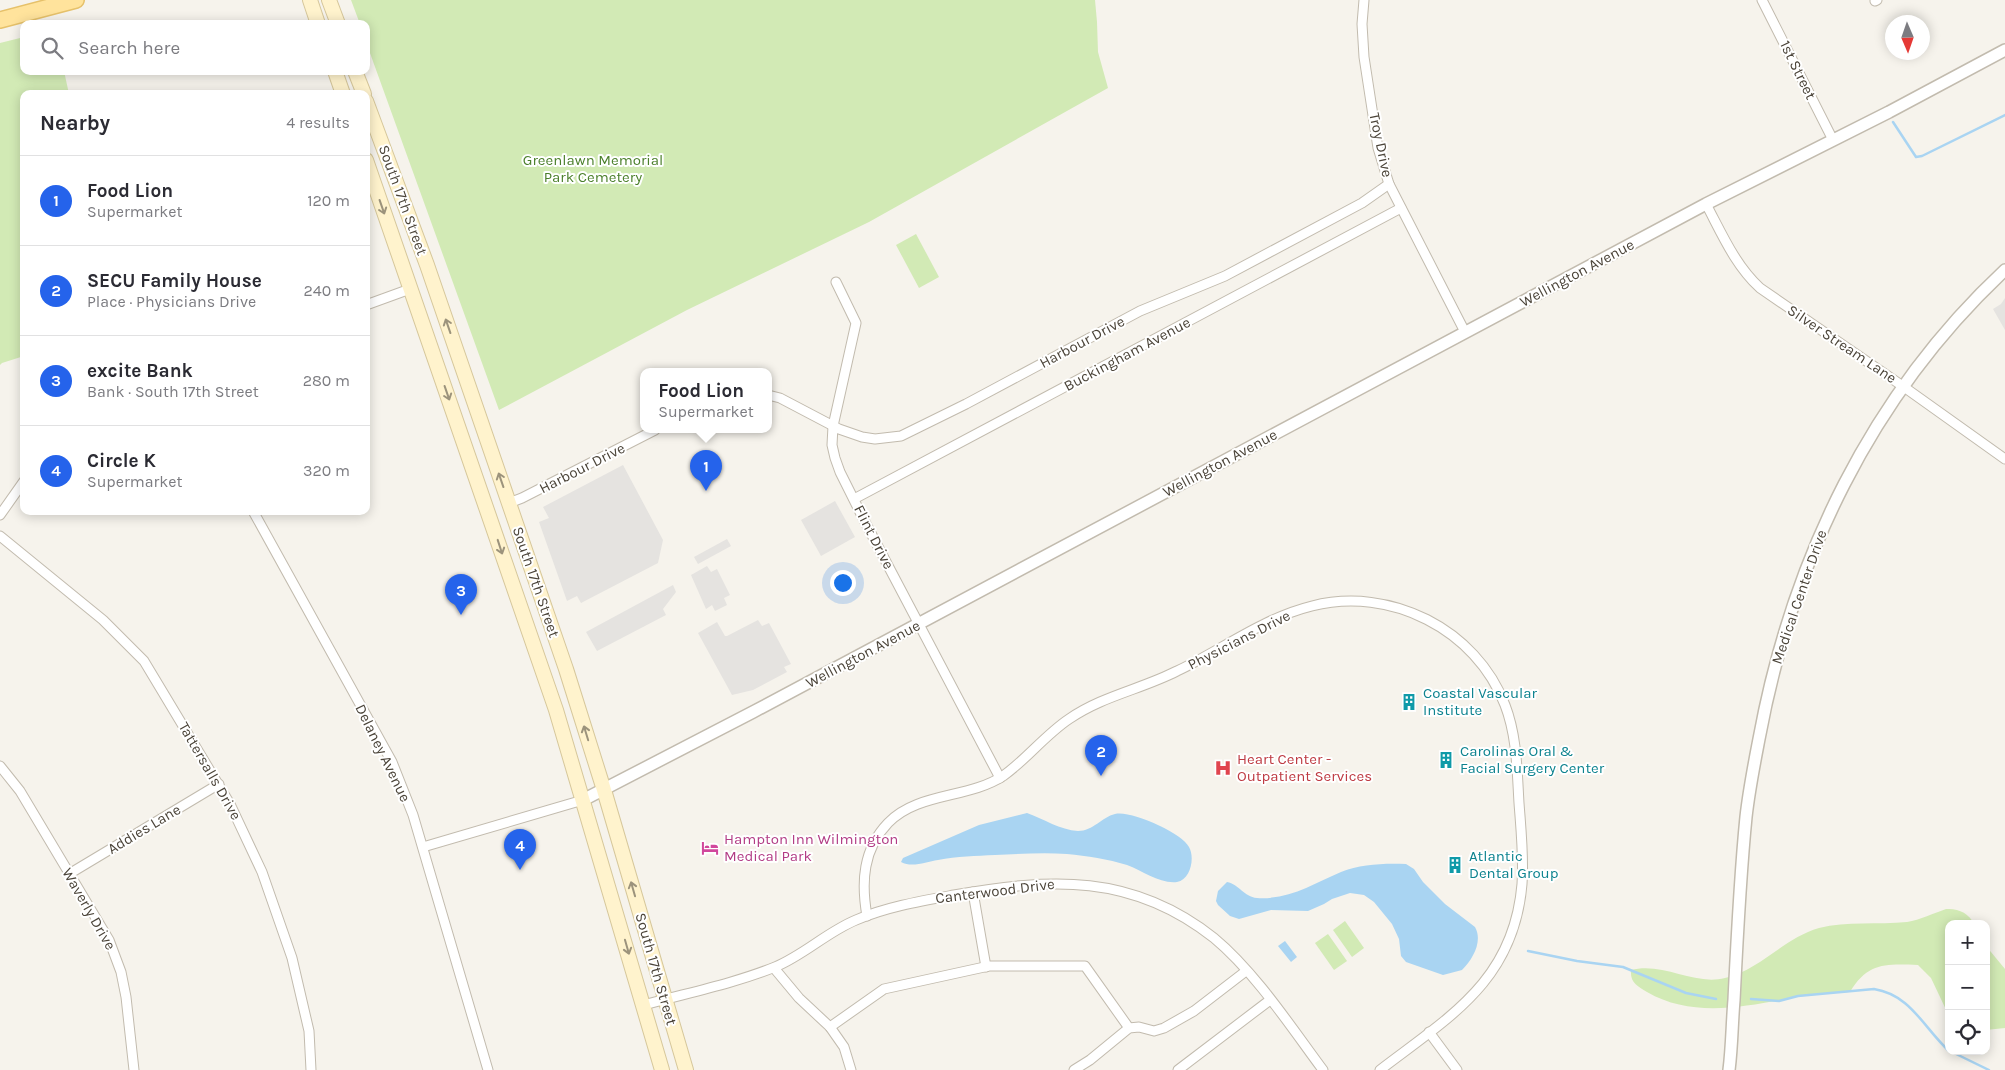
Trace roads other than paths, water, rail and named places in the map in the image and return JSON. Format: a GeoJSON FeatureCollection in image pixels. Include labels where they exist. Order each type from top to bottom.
{"type":"FeatureCollection","features":[{"type":"Feature","properties":{"kind":"main road"},"geometry":{"type":"LineString","coordinates":[[0,20],[76,0]]}},
{"type":"Feature","properties":{"kind":"main road"},"geometry":{"type":"LineString","coordinates":[[310,0],[317,20]]}},
{"type":"Feature","properties":{"kind":"main road"},"geometry":{"type":"LineString","coordinates":[[329,0],[336,20]]}},
{"type":"Feature","properties":{"kind":"main road"},"geometry":{"type":"LineString","coordinates":[[336,75],[342,90]]}},
{"type":"Feature","properties":{"kind":"main road"},"geometry":{"type":"LineString","coordinates":[[357,75],[362,90]]}},
{"type":"Feature","properties":{"kind":"main road","name":"South 17th Street"},"geometry":{"type":"LineString","coordinates":[[370,112],[427,265],[566,669],[604,790],[686,1070]]}},
{"type":"Feature","properties":{"kind":"main road","name":"South 17th Street"},"geometry":{"type":"LineString","coordinates":[[370,172],[538,656],[583,800],[662,1070]]}},
{"type":"Feature","properties":{"kind":"street","name":"Troy Drive"},"geometry":{"type":"LineString","coordinates":[[1364,0],[1362,24],[1364,57],[1378,148],[1389,184],[1465,332]]}},
{"type":"Feature","properties":{"kind":"street","name":"1st Street"},"geometry":{"type":"LineString","coordinates":[[1762,0],[1833,140]]}},
{"type":"Feature","properties":{"kind":"street","name":"Wellington Avenue"},"geometry":{"type":"LineString","coordinates":[[423,847],[583,800],[604,790],[1706,204],[2005,50]]}},
{"type":"Feature","properties":{"kind":"street","name":"Harbour Drive"},"geometry":{"type":"LineString","coordinates":[[772,396],[780,398],[833,426],[862,437],[875,439],[901,436],[966,404],[1140,311],[1225,276],[1362,203],[1389,184]]}},
{"type":"Feature","properties":{"kind":"street","name":"Silver Stream Lane"},"geometry":{"type":"LineString","coordinates":[[1706,204],[1735,258],[1748,277],[1760,288],[2005,459]]}},
{"type":"Feature","properties":{"kind":"street","name":"Buckingham Avenue"},"geometry":{"type":"LineString","coordinates":[[854,499],[1401,208]]}},
{"type":"Feature","properties":{"kind":"street","name":"Medical Center Drive"},"geometry":{"type":"LineString","coordinates":[[1728,1070],[1746,817],[1752,777],[1774,665],[1804,571],[1825,522],[1857,460],[1904,387],[1959,318],[2005,270]]}},
{"type":"Feature","properties":{"kind":"street","name":"Flint Drive"},"geometry":{"type":"LineString","coordinates":[[836,282],[856,323],[833,426],[832,445],[835,458],[918,624],[1000,778]]}},
{"type":"Feature","properties":{"kind":"street"},"geometry":{"type":"LineString","coordinates":[[370,303],[410,289]]}},
{"type":"Feature","properties":{"kind":"street","name":"Harbour Drive"},"geometry":{"type":"LineString","coordinates":[[508,503],[539,490],[649,433]]}},
{"type":"Feature","properties":{"kind":"street"},"geometry":{"type":"LineString","coordinates":[[0,515],[20,487]]}},
{"type":"Feature","properties":{"kind":"street","name":"Delaney Avenue"},"geometry":{"type":"LineString","coordinates":[[255,515],[392,762],[411,808],[488,1070]]}},
{"type":"Feature","properties":{"kind":"street","name":"Tattersalls Drive"},"geometry":{"type":"LineString","coordinates":[[0,536],[103,620],[131,646],[153,674],[230,804],[262,872],[292,958],[309,1032],[311,1070]]}},
{"type":"Feature","properties":{"kind":"street","name":"Physicians Drive"},"geometry":{"type":"LineString","coordinates":[[868,916],[864,894],[865,866],[873,844],[886,825],[904,811],[916,805],[973,790],[1000,778],[1021,762],[1055,730],[1080,712],[1110,697],[1174,673],[1294,611],[1334,602],[1371,602],[1408,610],[1430,620],[1460,640],[1472,651],[1492,680],[1506,706],[1516,752],[1523,866],[1517,916],[1511,936],[1497,965],[1466,1003],[1429,1032]]}},
{"type":"Feature","properties":{"kind":"street","name":"Waverly Drive"},"geometry":{"type":"LineString","coordinates":[[0,766],[20,791],[109,940],[116,956],[126,997],[134,1070]]}},
{"type":"Feature","properties":{"kind":"street","name":"Addies Lane"},"geometry":{"type":"LineString","coordinates":[[69,874],[218,784]]}},
{"type":"Feature","properties":{"kind":"street","name":"Canterwood Drive"},"geometry":{"type":"LineString","coordinates":[[644,1005],[774,968],[832,932],[868,916],[922,902],[973,892],[1053,883],[1086,885],[1122,892],[1170,910],[1214,939],[1246,971],[1324,1070]]}},
{"type":"Feature","properties":{"kind":"street"},"geometry":{"type":"LineString","coordinates":[[973,892],[986,967]]}},
{"type":"Feature","properties":{"kind":"street"},"geometry":{"type":"LineString","coordinates":[[830,1027],[884,989],[986,967],[1085,966],[1129,1028]]}},
{"type":"Feature","properties":{"kind":"street"},"geometry":{"type":"LineString","coordinates":[[774,968],[799,998],[830,1027],[844,1047],[851,1070]]}},
{"type":"Feature","properties":{"kind":"street"},"geometry":{"type":"LineString","coordinates":[[1074,1070],[1090,1060],[1129,1028],[1139,1027],[1154,1031],[1164,1028],[1194,1011],[1246,971]]}},
{"type":"Feature","properties":{"kind":"street"},"geometry":{"type":"LineString","coordinates":[[1178,1070],[1270,1000]]}},
{"type":"Feature","properties":{"kind":"street"},"geometry":{"type":"LineString","coordinates":[[1380,1070],[1429,1032],[1457,1070]]}},
{"type":"Feature","properties":{"kind":"water"},"geometry":{"type":"Polygon","coordinates":[[[1027,813],[1058,826],[1078,831],[1088,829],[1115,814],[1144,819],[1177,835],[1189,847],[1192,862],[1189,873],[1177,882],[1164,881],[1120,863],[1097,858],[1049,853],[966,856],[914,865],[901,862],[903,858],[979,825],[1027,813]]]}},
{"type":"Feature","properties":{"kind":"water"},"geometry":{"type":"Polygon","coordinates":[[[1381,864],[1406,864],[1414,869],[1423,882],[1445,904],[1475,927],[1478,938],[1476,950],[1462,970],[1443,975],[1406,962],[1401,956],[1399,939],[1392,924],[1374,902],[1364,895],[1350,893],[1332,899],[1308,911],[1271,910],[1239,919],[1230,916],[1216,901],[1218,891],[1227,882],[1235,885],[1252,897],[1269,898],[1290,894],[1357,867],[1381,864]]]}},
{"type":"Feature","properties":{"kind":"water"},"geometry":{"type":"Polygon","coordinates":[[[1285,941],[1297,957],[1291,962],[1278,946],[1285,941]]]}},
{"type":"Feature","properties":{"kind":"waterway"},"geometry":{"type":"LineString","coordinates":[[1893,122],[1916,157],[1922,156],[2005,115]]}},
{"type":"Feature","properties":{"kind":"waterway"},"geometry":{"type":"LineString","coordinates":[[1528,951],[1577,961],[1623,967],[1686,993],[1716,999]]}},
{"type":"Feature","properties":{"kind":"waterway"},"geometry":{"type":"LineString","coordinates":[[1751,999],[1779,1001],[1798,996],[1874,989],[1887,992],[1898,998],[1916,1013],[1945,1047]]}},
{"type":"Feature","properties":{"kind":"waterway"},"geometry":{"type":"LineString","coordinates":[[1958,1055],[1989,1070]]}},
{"type":"Feature","properties":{"kind":"place","name":"Food Lion"},"geometry":{"type":"Point","coordinates":[706,491]}},
{"type":"Feature","properties":{"kind":"place","name":"excite Bank"},"geometry":{"type":"Point","coordinates":[461,615]}},
{"type":"Feature","properties":{"kind":"place","name":"Coastal Vascular Institute"},"geometry":{"type":"Point","coordinates":[1409,702]}},
{"type":"Feature","properties":{"kind":"place","name":"Carolinas Oral & Facial Surgery Center"},"geometry":{"type":"Point","coordinates":[1446,760]}},
{"type":"Feature","properties":{"kind":"place","name":"Heart Center - Outpatient Services"},"geometry":{"type":"Point","coordinates":[1223,768]}},
{"type":"Feature","properties":{"kind":"place","name":"SECU Family House"},"geometry":{"type":"Point","coordinates":[1101,776]}},
{"type":"Feature","properties":{"kind":"place","name":"Hampton Inn Wilmington Medical Park"},"geometry":{"type":"Point","coordinates":[710,848]}},
{"type":"Feature","properties":{"kind":"place","name":"Atlantic Dental Group"},"geometry":{"type":"Point","coordinates":[1455,865]}},
{"type":"Feature","properties":{"kind":"place","name":"Circle K"},"geometry":{"type":"Point","coordinates":[520,870]}},
{"type":"Feature","properties":{"kind":"park label","name":"Greenlawn Memorial Park Cemetery"},"geometry":{"type":"Point","coordinates":[593,168]}}]}
